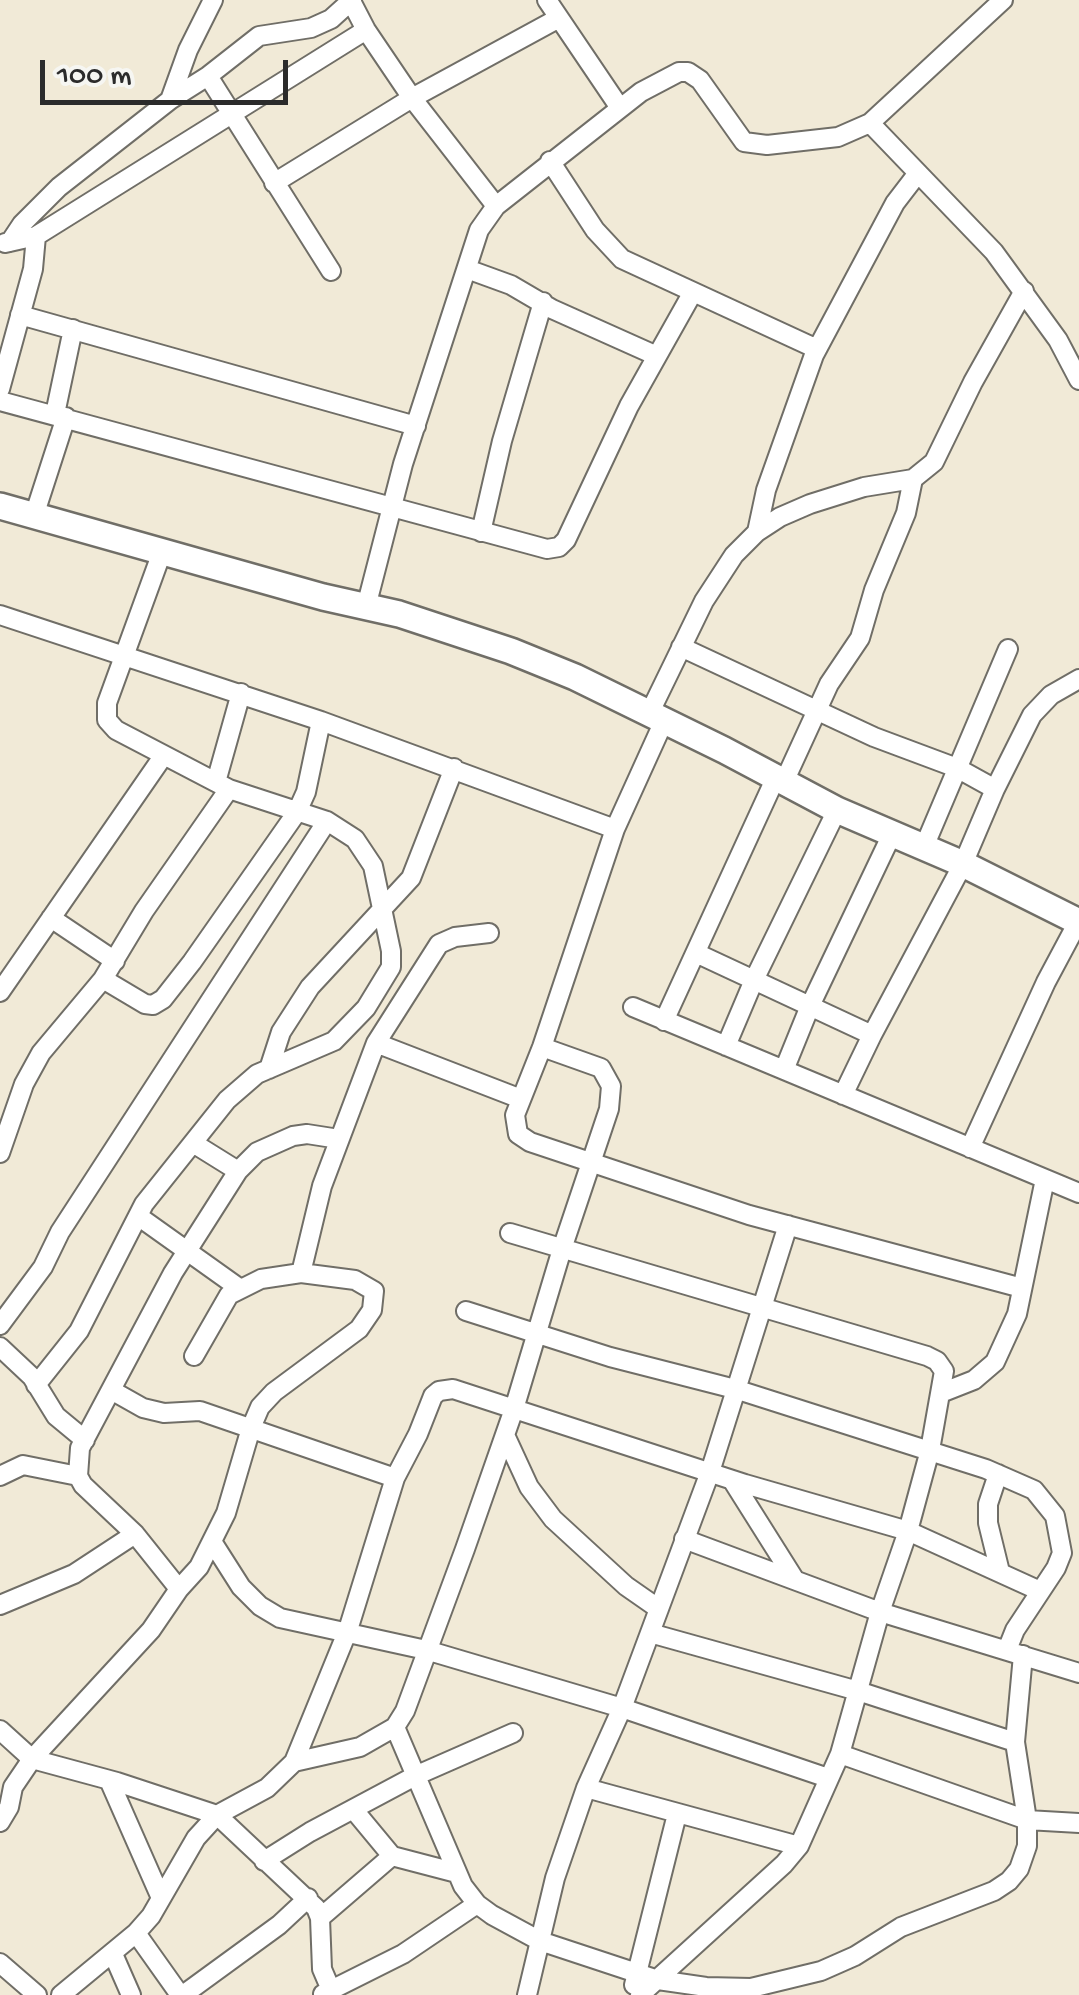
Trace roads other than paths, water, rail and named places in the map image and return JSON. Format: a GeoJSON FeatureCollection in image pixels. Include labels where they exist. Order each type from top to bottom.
{"type":"FeatureCollection","features":[{"type":"Feature","properties":{"kind":"street"},"geometry":{"type":"LineString","coordinates":[[170,100],[212,0]]}},
{"type":"Feature","properties":{"kind":"street"},"geometry":{"type":"LineString","coordinates":[[5,243],[59,187],[259,36],[311,28],[331,19],[351,0],[366,30],[412,98],[496,206]]}},
{"type":"Feature","properties":{"kind":"street"},"geometry":{"type":"LineString","coordinates":[[547,0],[620,108]]}},
{"type":"Feature","properties":{"kind":"street"},"geometry":{"type":"LineString","coordinates":[[366,607],[390,508],[479,230],[496,206],[620,108],[667,77],[688,72],[700,80],[736,134],[753,145],[838,137],[870,123],[1002,0]]}},
{"type":"Feature","properties":{"kind":"street"},"geometry":{"type":"LineString","coordinates":[[274,183],[412,98],[559,18]]}},
{"type":"Feature","properties":{"kind":"street"},"geometry":{"type":"LineString","coordinates":[[5,243],[36,236],[366,30]]}},
{"type":"Feature","properties":{"kind":"street"},"geometry":{"type":"LineString","coordinates":[[208,76],[331,272]]}},
{"type":"Feature","properties":{"kind":"street"},"geometry":{"type":"LineString","coordinates":[[870,123],[994,252],[1058,340],[1079,380]]}},
{"type":"Feature","properties":{"kind":"street"},"geometry":{"type":"LineString","coordinates":[[550,161],[595,230],[622,258],[817,349]]}},
{"type":"Feature","properties":{"kind":"street"},"geometry":{"type":"LineString","coordinates":[[756,532],[777,458],[817,349],[895,202],[918,173]]}},
{"type":"Feature","properties":{"kind":"street"},"geometry":{"type":"LineString","coordinates":[[0,389],[33,269],[36,236]]}},
{"type":"Feature","properties":{"kind":"street"},"geometry":{"type":"LineString","coordinates":[[468,269],[511,285],[657,356]]}},
{"type":"Feature","properties":{"kind":"street"},"geometry":{"type":"LineString","coordinates":[[1022,1288],[788,1226],[530,1142],[518,1134],[515,1115],[681,647],[704,601],[734,556],[756,532],[780,517],[864,487],[912,479],[934,462],[972,382],[1024,291]]}},
{"type":"Feature","properties":{"kind":"street"},"geometry":{"type":"LineString","coordinates":[[0,400],[547,550],[566,540],[629,406],[693,292]]}},
{"type":"Feature","properties":{"kind":"street"},"geometry":{"type":"LineString","coordinates":[[481,532],[502,440],[542,302]]}},
{"type":"Feature","properties":{"kind":"street"},"geometry":{"type":"LineString","coordinates":[[20,315],[416,426]]}},
{"type":"Feature","properties":{"kind":"street"},"geometry":{"type":"LineString","coordinates":[[34,516],[60,416],[73,329]]}},
{"type":"Feature","properties":{"kind":"street"},"geometry":{"type":"LineString","coordinates":[[664,1020],[828,684],[860,638],[874,590],[906,512],[912,479]]}},
{"type":"Feature","properties":{"kind":"street"},"geometry":{"type":"LineString","coordinates":[[0,506],[399,614],[511,651],[575,677],[837,810],[963,864],[1079,922],[1046,982],[970,1148]]}},
{"type":"Feature","properties":{"kind":"street"},"geometry":{"type":"LineString","coordinates":[[36,1385],[78,1331],[138,1216],[192,1144],[245,1082],[334,1041],[366,1008],[390,967],[392,951],[384,909],[366,851],[355,839],[328,821],[222,785],[116,730],[108,720],[107,703],[162,552]]}},
{"type":"Feature","properties":{"kind":"street"},"geometry":{"type":"LineString","coordinates":[[0,616],[322,720],[615,829]]}},
{"type":"Feature","properties":{"kind":"street"},"geometry":{"type":"LineString","coordinates":[[681,647],[816,711],[957,768],[995,789]]}},
{"type":"Feature","properties":{"kind":"street"},"geometry":{"type":"LineString","coordinates":[[924,847],[1008,649]]}},
{"type":"Feature","properties":{"kind":"street"},"geometry":{"type":"LineString","coordinates":[[843,1095],[963,864],[1032,715],[1051,695],[1079,679]]}},
{"type":"Feature","properties":{"kind":"street"},"geometry":{"type":"LineString","coordinates":[[0,1153],[24,1084],[41,1053],[104,979],[222,785],[242,694]]}},
{"type":"Feature","properties":{"kind":"street"},"geometry":{"type":"LineString","coordinates":[[104,979],[145,1004],[163,999],[297,812],[306,792],[322,720]]}},
{"type":"Feature","properties":{"kind":"street"},"geometry":{"type":"LineString","coordinates":[[0,992],[164,755]]}},
{"type":"Feature","properties":{"kind":"street"},"geometry":{"type":"LineString","coordinates":[[270,1069],[282,1032],[310,988],[384,909],[419,864],[454,768]]}},
{"type":"Feature","properties":{"kind":"street"},"geometry":{"type":"LineString","coordinates":[[726,1046],[837,810]]}},
{"type":"Feature","properties":{"kind":"street"},"geometry":{"type":"LineString","coordinates":[[0,1325],[43,1267],[60,1232],[328,821]]}},
{"type":"Feature","properties":{"kind":"street"},"geometry":{"type":"LineString","coordinates":[[784,1070],[892,834]]}},
{"type":"Feature","properties":{"kind":"street"},"geometry":{"type":"LineString","coordinates":[[52,918],[115,961]]}},
{"type":"Feature","properties":{"kind":"street"},"geometry":{"type":"LineString","coordinates":[[301,1273],[322,1186],[376,1043],[440,944],[454,937],[489,933]]}},
{"type":"Feature","properties":{"kind":"street"},"geometry":{"type":"LineString","coordinates":[[696,953],[872,1035]]}},
{"type":"Feature","properties":{"kind":"street"},"geometry":{"type":"LineString","coordinates":[[633,1008],[1079,1194]]}},
{"type":"Feature","properties":{"kind":"street"},"geometry":{"type":"LineString","coordinates":[[376,1043],[521,1099]]}},
{"type":"Feature","properties":{"kind":"street"},"geometry":{"type":"LineString","coordinates":[[294,1762],[360,1747],[395,1727],[405,1710],[514,1408],[609,1109],[608,1078],[601,1068],[542,1047]]}},
{"type":"Feature","properties":{"kind":"street"},"geometry":{"type":"LineString","coordinates":[[179,1588],[135,1534],[88,1491],[78,1476],[84,1440],[173,1273],[238,1171],[257,1152],[292,1136],[307,1134],[339,1140]]}},
{"type":"Feature","properties":{"kind":"street"},"geometry":{"type":"LineString","coordinates":[[192,1144],[238,1171]]}},
{"type":"Feature","properties":{"kind":"street"},"geometry":{"type":"LineString","coordinates":[[941,1392],[974,1380],[995,1362],[1017,1314],[1045,1179]]}},
{"type":"Feature","properties":{"kind":"street"},"geometry":{"type":"LineString","coordinates":[[138,1216],[239,1288]]}},
{"type":"Feature","properties":{"kind":"street"},"geometry":{"type":"LineString","coordinates":[[526,1995],[555,1878],[586,1788],[622,1708],[710,1472],[788,1226]]}},
{"type":"Feature","properties":{"kind":"street"},"geometry":{"type":"LineString","coordinates":[[510,1233],[927,1356],[942,1366],[930,1450],[908,1531],[880,1612],[840,1754],[799,1846],[640,1995]]}},
{"type":"Feature","properties":{"kind":"street"},"geometry":{"type":"LineString","coordinates":[[0,1822],[9,1807],[13,1787],[32,1759],[151,1630],[214,1543],[260,1407],[274,1392],[358,1329],[372,1310],[374,1291],[356,1280],[301,1273],[261,1279],[239,1288],[221,1304],[194,1356]]}},
{"type":"Feature","properties":{"kind":"street"},"geometry":{"type":"LineString","coordinates":[[395,1727],[457,1872],[478,1904],[540,1941],[658,1980],[750,1988],[822,1971],[902,1927],[994,1892],[1019,1870],[1027,1846],[1015,1742],[1015,1652],[1040,1590],[1062,1553],[1055,1516],[1034,1490],[930,1450],[736,1388],[610,1357],[466,1311]]}},
{"type":"Feature","properties":{"kind":"street"},"geometry":{"type":"LineString","coordinates":[[0,1347],[20,1364],[56,1416],[84,1440]]}},
{"type":"Feature","properties":{"kind":"street"},"geometry":{"type":"LineString","coordinates":[[61,1995],[136,1933],[196,1838],[217,1815],[266,1788],[294,1762],[348,1630],[395,1478],[439,1391],[453,1389],[732,1480],[908,1531],[1040,1590]]}},
{"type":"Feature","properties":{"kind":"street"},"geometry":{"type":"LineString","coordinates":[[111,1390],[143,1408],[164,1413],[200,1411],[395,1478]]}},
{"type":"Feature","properties":{"kind":"street"},"geometry":{"type":"LineString","coordinates":[[504,1435],[529,1487],[553,1519],[626,1586],[658,1609]]}},
{"type":"Feature","properties":{"kind":"street"},"geometry":{"type":"LineString","coordinates":[[0,1476],[23,1465],[78,1476]]}},
{"type":"Feature","properties":{"kind":"street"},"geometry":{"type":"LineString","coordinates":[[998,1474],[988,1504],[988,1524],[1000,1572]]}},
{"type":"Feature","properties":{"kind":"street"},"geometry":{"type":"LineString","coordinates":[[732,1480],[794,1580]]}},
{"type":"Feature","properties":{"kind":"street"},"geometry":{"type":"LineString","coordinates":[[0,1606],[74,1574],[135,1534]]}},
{"type":"Feature","properties":{"kind":"street"},"geometry":{"type":"LineString","coordinates":[[684,1539],[880,1612],[1079,1673]]}},
{"type":"Feature","properties":{"kind":"street"},"geometry":{"type":"LineString","coordinates":[[214,1543],[240,1587],[280,1618],[426,1650],[622,1708],[828,1778]]}},
{"type":"Feature","properties":{"kind":"street"},"geometry":{"type":"LineString","coordinates":[[650,1633],[858,1691],[1015,1742]]}},
{"type":"Feature","properties":{"kind":"street"},"geometry":{"type":"LineString","coordinates":[[0,1730],[32,1759],[217,1815],[308,1898],[320,1918],[327,1992],[403,1954],[478,1904]]}},
{"type":"Feature","properties":{"kind":"street"},"geometry":{"type":"LineString","coordinates":[[264,1861],[415,1776],[513,1733]]}},
{"type":"Feature","properties":{"kind":"street"},"geometry":{"type":"LineString","coordinates":[[840,1754],[1026,1820],[1079,1823]]}},
{"type":"Feature","properties":{"kind":"street"},"geometry":{"type":"LineString","coordinates":[[110,1780],[161,1898]]}},
{"type":"Feature","properties":{"kind":"street"},"geometry":{"type":"LineString","coordinates":[[586,1788],[799,1846]]}},
{"type":"Feature","properties":{"kind":"street"},"geometry":{"type":"LineString","coordinates":[[353,1809],[392,1856],[457,1872]]}},
{"type":"Feature","properties":{"kind":"street"},"geometry":{"type":"LineString","coordinates":[[631,1995],[677,1814]]}},
{"type":"Feature","properties":{"kind":"street"},"geometry":{"type":"LineString","coordinates":[[320,1918],[392,1856]]}},
{"type":"Feature","properties":{"kind":"street"},"geometry":{"type":"LineString","coordinates":[[136,1933],[182,1995],[279,1925],[308,1898]]}},
{"type":"Feature","properties":{"kind":"street"},"geometry":{"type":"LineString","coordinates":[[113,1954],[131,1995]]}},
{"type":"Feature","properties":{"kind":"street"},"geometry":{"type":"LineString","coordinates":[[0,1963],[36,1995]]}}]}
